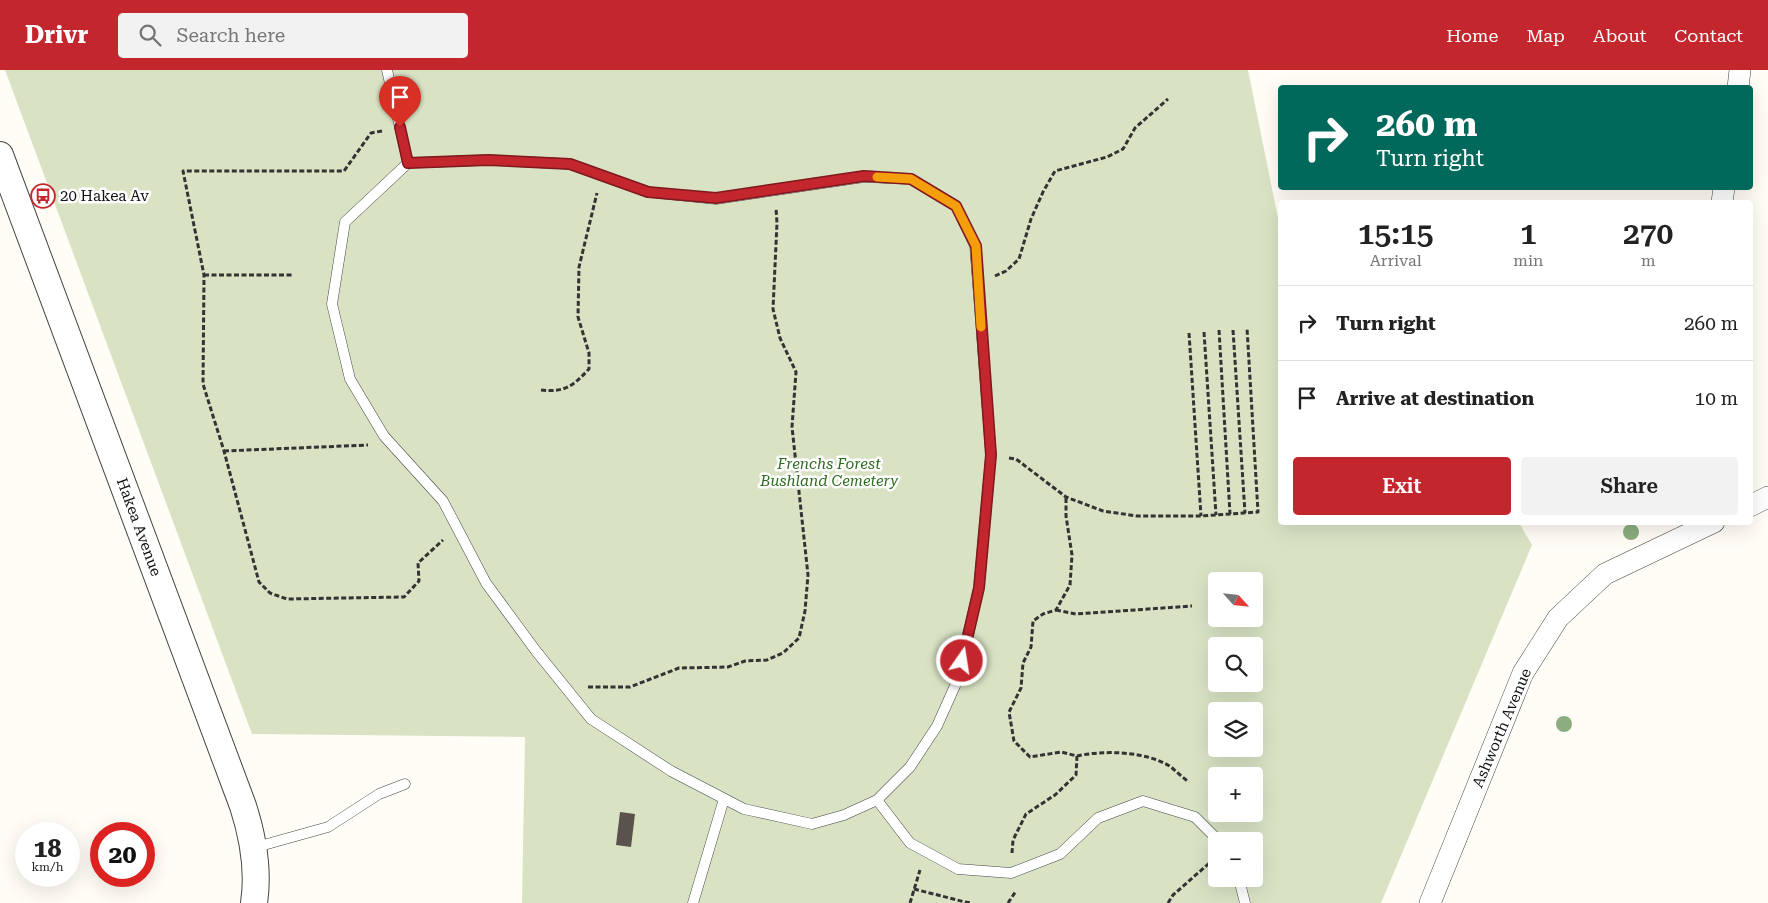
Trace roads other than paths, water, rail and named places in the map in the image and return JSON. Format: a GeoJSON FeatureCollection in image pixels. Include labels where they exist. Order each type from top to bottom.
{"type":"FeatureCollection","features":[{"type":"Feature","properties":{"kind":"street"},"geometry":{"type":"LineString","coordinates":[[1738,85],[1740,70]]}},
{"type":"Feature","properties":{"kind":"street","name":"Hakea Avenue"},"geometry":{"type":"LineString","coordinates":[[0,155],[240,796],[250,827],[253,848],[256,889],[254,903]]}},
{"type":"Feature","properties":{"kind":"street"},"geometry":{"type":"LineString","coordinates":[[1753,504],[1768,497]]}},
{"type":"Feature","properties":{"kind":"street","name":"Ashworth Avenue"},"geometry":{"type":"LineString","coordinates":[[1430,903],[1523,673],[1558,618],[1605,574],[1708,525]]}},
{"type":"Feature","properties":{"kind":"lane"},"geometry":{"type":"LineString","coordinates":[[387,70],[408,163]]}},
{"type":"Feature","properties":{"kind":"lane"},"geometry":{"type":"LineString","coordinates":[[488,160],[570,164],[648,192],[716,198],[864,176],[911,179],[956,206],[976,246],[991,455],[979,588],[958,680],[937,726],[910,767],[877,800],[844,815],[812,824],[744,809],[670,771],[591,719],[536,651],[486,582],[443,501],[384,436],[350,379],[332,304],[345,222],[408,163],[488,160]]}},
{"type":"Feature","properties":{"kind":"lane"},"geometry":{"type":"LineString","coordinates":[[253,848],[328,827],[379,794],[405,784]]}},
{"type":"Feature","properties":{"kind":"lane"},"geometry":{"type":"LineString","coordinates":[[693,903],[724,798]]}},
{"type":"Feature","properties":{"kind":"lane"},"geometry":{"type":"LineString","coordinates":[[877,800],[910,843],[958,870],[1011,873],[1060,854],[1098,818],[1143,801],[1195,817],[1210,832]]}},
{"type":"Feature","properties":{"kind":"lane"},"geometry":{"type":"LineString","coordinates":[[1241,887],[1245,903]]}},
{"type":"Feature","properties":{"kind":"place","name":"20 Hakea Av"},"geometry":{"type":"Point","coordinates":[43,196]}},
{"type":"Feature","properties":{"kind":"park label","name":"Frenchs Forest Bushland Cemetery"},"geometry":{"type":"Point","coordinates":[829,472]}}]}
